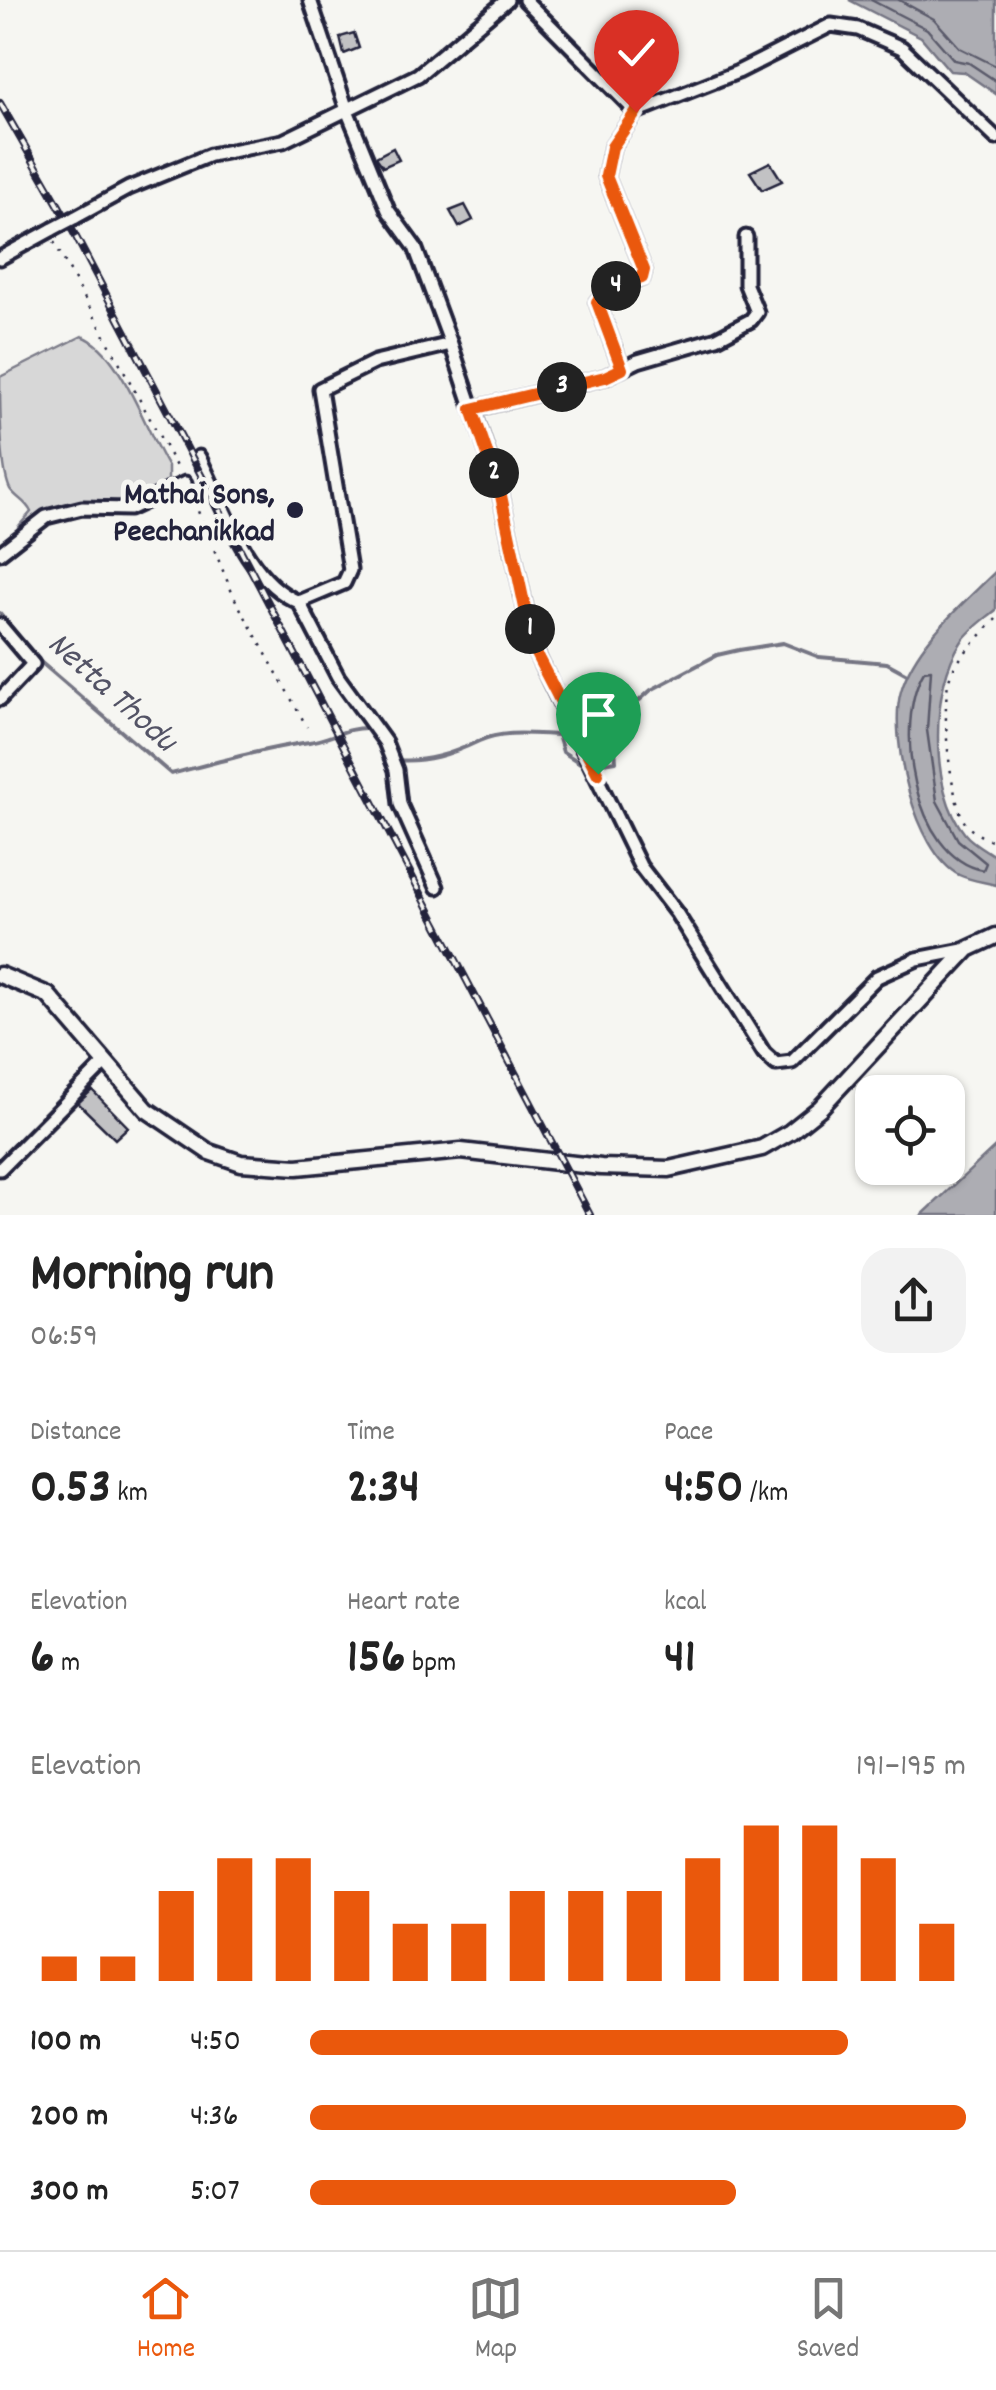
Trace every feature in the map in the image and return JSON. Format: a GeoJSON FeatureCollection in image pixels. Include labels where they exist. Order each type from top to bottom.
{"type":"FeatureCollection","features":[{"type":"Feature","properties":{"kind":"main road"},"geometry":{"type":"LineString","coordinates":[[0,975],[48,995],[162,1122],[209,1152],[241,1164],[297,1168],[461,1151],[601,1167],[670,1169],[762,1148],[790,1132],[820,1108],[968,949],[996,936]]}},
{"type":"Feature","properties":{"kind":"street"},"geometry":{"type":"LineString","coordinates":[[310,0],[347,110],[388,210],[415,248],[451,344],[500,491],[534,650],[597,771],[612,812],[640,866],[776,1064],[792,1062],[877,976],[917,959],[968,949]]}},
{"type":"Feature","properties":{"kind":"street"},"geometry":{"type":"LineString","coordinates":[[0,258],[129,188],[210,155],[283,140],[418,75],[507,0]]}},
{"type":"Feature","properties":{"kind":"street"},"geometry":{"type":"LineString","coordinates":[[524,0],[636,112]]}},
{"type":"Feature","properties":{"kind":"street"},"geometry":{"type":"LineString","coordinates":[[622,369],[597,302],[609,288],[642,278],[644,270],[606,176],[612,147],[636,112],[738,72],[830,25],[858,30],[902,48],[996,138]]}},
{"type":"Feature","properties":{"kind":"street"},"geometry":{"type":"LineString","coordinates":[[472,409],[605,377],[717,338],[751,320],[756,312],[746,284],[746,237]]}},
{"type":"Feature","properties":{"kind":"street"},"geometry":{"type":"LineString","coordinates":[[299,602],[344,583],[350,570],[319,402],[320,389],[375,362],[451,344]]}},
{"type":"Feature","properties":{"kind":"street"},"geometry":{"type":"LineString","coordinates":[[199,457],[254,561],[278,594],[299,602],[338,677],[385,742],[396,770],[400,804],[437,887]]}},
{"type":"Feature","properties":{"kind":"street"},"geometry":{"type":"LineString","coordinates":[[0,554],[46,517],[82,508],[128,509],[185,483]]}},
{"type":"Feature","properties":{"kind":"street"},"geometry":{"type":"LineString","coordinates":[[0,625],[33,664],[0,698]]}},
{"type":"Feature","properties":{"kind":"street"},"geometry":{"type":"LineString","coordinates":[[0,1169],[106,1062]]}},
{"type":"Feature","properties":{"kind":"path"},"geometry":{"type":"LineString","coordinates":[[996,619],[954,668],[948,696],[950,765],[962,818],[978,834],[996,843]]}},
{"type":"Feature","properties":{"kind":"shaded area"},"geometry":{"type":"Polygon","coordinates":[[[82,336],[96,344],[121,374],[168,467],[168,480],[143,499],[83,504],[19,536],[18,527],[31,512],[10,489],[4,467],[0,377],[82,336]]]}},
{"type":"Feature","properties":{"kind":"water"},"geometry":{"type":"Polygon","coordinates":[[[849,0],[996,0],[996,94],[964,72],[950,71],[921,37],[849,0]]]}},
{"type":"Feature","properties":{"kind":"water"},"geometry":{"type":"Polygon","coordinates":[[[996,571],[996,610],[965,637],[951,660],[939,710],[938,738],[945,792],[953,815],[968,837],[996,857],[996,885],[959,875],[943,862],[930,843],[918,819],[902,763],[898,711],[908,673],[928,641],[996,571]]]}},
{"type":"Feature","properties":{"kind":"water"},"geometry":{"type":"Polygon","coordinates":[[[996,1146],[996,1215],[922,1215],[954,1185],[965,1185],[965,1175],[996,1146]]]}},
{"type":"Feature","properties":{"kind":"building"},"geometry":{"type":"Polygon","coordinates":[[[354,33],[359,48],[344,54],[340,37],[354,33]]]}},
{"type":"Feature","properties":{"kind":"building"},"geometry":{"type":"Polygon","coordinates":[[[393,148],[399,160],[383,167],[376,157],[393,148]]]}},
{"type":"Feature","properties":{"kind":"building"},"geometry":{"type":"Polygon","coordinates":[[[770,162],[782,181],[762,190],[750,172],[770,162]]]}},
{"type":"Feature","properties":{"kind":"building"},"geometry":{"type":"Polygon","coordinates":[[[465,205],[473,220],[459,227],[450,211],[465,205]]]}},
{"type":"Feature","properties":{"kind":"building"},"geometry":{"type":"Polygon","coordinates":[[[92,1090],[128,1127],[115,1139],[78,1103],[92,1090]]]}},
{"type":"Feature","properties":{"kind":"waterway","name":"Netta Thodu"},"geometry":{"type":"LineString","coordinates":[[0,613],[37,659],[171,774],[361,728],[369,728],[386,756]]}},
{"type":"Feature","properties":{"kind":"waterway"},"geometry":{"type":"LineString","coordinates":[[395,760],[438,756],[498,735],[518,734],[558,735],[563,752],[585,766],[616,761],[613,724],[651,690],[717,655],[739,650],[783,643],[819,657],[887,663],[907,674]]}},
{"type":"Feature","properties":{"kind":"railway"},"geometry":{"type":"LineString","coordinates":[[0,103],[66,218],[590,1215]]}},
{"type":"Feature","properties":{"kind":"place","name":"Mathai Sons, Peechanikkad"},"geometry":{"type":"Point","coordinates":[295,510]}},
{"type":"Feature","properties":{"kind":"route"},"geometry":{"type":"LineString","coordinates":[[598,774],[534,650],[500,491],[472,409],[605,377],[622,369],[597,302],[609,288],[642,278],[644,270],[606,176],[612,147],[636,112]]}}]}
